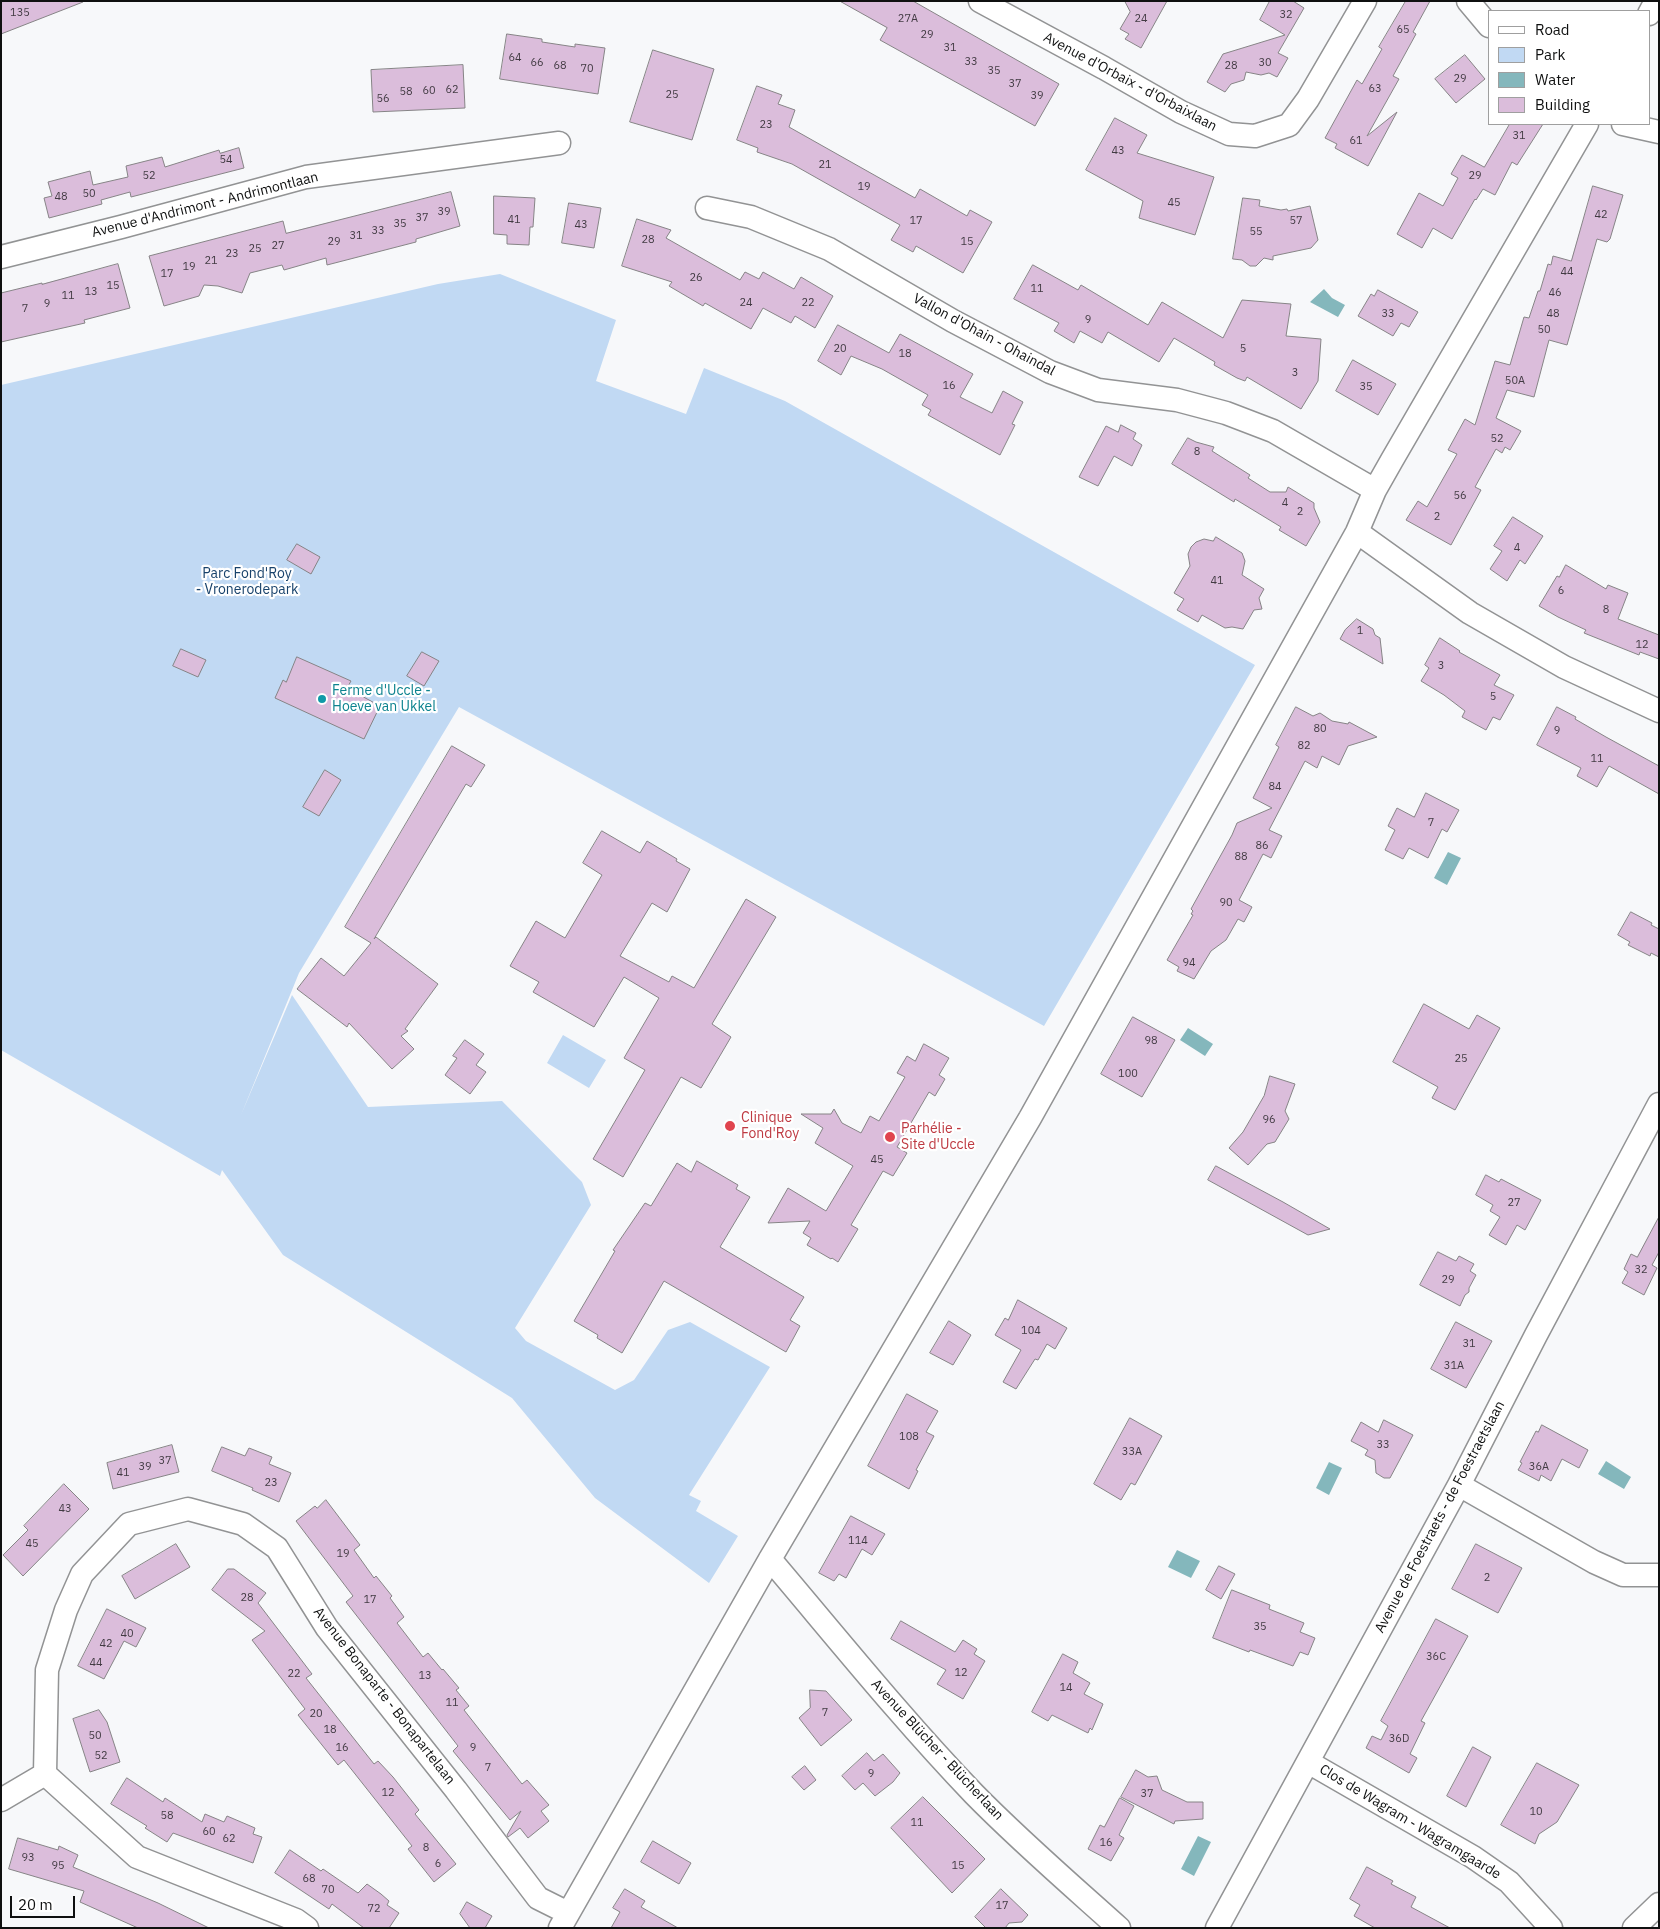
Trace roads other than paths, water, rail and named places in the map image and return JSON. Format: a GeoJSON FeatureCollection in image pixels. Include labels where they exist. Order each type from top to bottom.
{"type":"FeatureCollection","features":[{"type":"Feature","properties":{"kind":"street","name":"Avenue d'Orbaix - d'Orbaixlaan"},"geometry":{"type":"LineString","coordinates":[[980,1],[1181,112],[1229,134],[1255,136],[1289,125],[1308,99],[1365,1]]}},
{"type":"Feature","properties":{"kind":"street"},"geometry":{"type":"LineString","coordinates":[[1468,1],[1488,25]]}},
{"type":"Feature","properties":{"kind":"street"},"geometry":{"type":"LineString","coordinates":[[1650,12],[1656,1]]}},
{"type":"Feature","properties":{"kind":"street"},"geometry":{"type":"LineString","coordinates":[[564,1921],[770,1559],[1030,1118],[1357,532],[1375,490],[1586,125]]}},
{"type":"Feature","properties":{"kind":"street"},"geometry":{"type":"LineString","coordinates":[[1628,125],[1659,132]]}},
{"type":"Feature","properties":{"kind":"street","name":"Avenue d'Andrimont - Andrimontlaan"},"geometry":{"type":"LineString","coordinates":[[1,257],[121,228],[306,177],[559,143]]}},
{"type":"Feature","properties":{"kind":"street","name":"Vallon d'Ohain - Ohaindal"},"geometry":{"type":"LineString","coordinates":[[707,208],[751,217],[829,249],[953,321],[1050,372],[1098,390],[1177,400],[1226,413],[1273,431],[1375,490]]}},
{"type":"Feature","properties":{"kind":"street"},"geometry":{"type":"LineString","coordinates":[[1357,532],[1470,613],[1564,666],[1659,711]]}},
{"type":"Feature","properties":{"kind":"street","name":"Avenue de Foestraets - de Foestraetslaan"},"geometry":{"type":"LineString","coordinates":[[1218,1928],[1458,1485],[1659,1104]]}},
{"type":"Feature","properties":{"kind":"street"},"geometry":{"type":"LineString","coordinates":[[1458,1485],[1594,1562],[1623,1575],[1659,1575]]}},
{"type":"Feature","properties":{"kind":"street","name":"Avenue Bonaparte - Bonapartelaan"},"geometry":{"type":"LineString","coordinates":[[45,1774],[47,1670],[66,1610],[82,1574],[129,1524],[188,1509],[243,1524],[277,1548],[327,1628],[456,1790],[538,1898],[564,1921]]}},
{"type":"Feature","properties":{"kind":"street","name":"Avenue Blücher - Blücherlaan"},"geometry":{"type":"LineString","coordinates":[[770,1559],[901,1714],[975,1794],[1041,1859],[1119,1928]]}},
{"type":"Feature","properties":{"kind":"street","name":"Clos de Wagram - Wagramgaarde"},"geometry":{"type":"LineString","coordinates":[[1308,1762],[1473,1857],[1509,1882],[1551,1928]]}},
{"type":"Feature","properties":{"kind":"street"},"geometry":{"type":"LineString","coordinates":[[1,1800],[45,1774],[137,1857],[296,1920],[307,1928]]}},
{"type":"Feature","properties":{"kind":"street"},"geometry":{"type":"LineString","coordinates":[[1634,1928],[1659,1904]]}},
{"type":"Feature","properties":{"kind":"water"},"geometry":{"type":"Polygon","coordinates":[[[1324,289],[1332,298],[1345,305],[1338,317],[1310,302],[1324,289]]]}},
{"type":"Feature","properties":{"kind":"water"},"geometry":{"type":"Polygon","coordinates":[[[1448,852],[1461,858],[1447,885],[1434,878],[1448,852]]]}},
{"type":"Feature","properties":{"kind":"water"},"geometry":{"type":"Polygon","coordinates":[[[1188,1028],[1213,1044],[1205,1056],[1180,1040],[1188,1028]]]}},
{"type":"Feature","properties":{"kind":"water"},"geometry":{"type":"Polygon","coordinates":[[[1606,1461],[1631,1477],[1624,1489],[1598,1474],[1606,1461]]]}},
{"type":"Feature","properties":{"kind":"water"},"geometry":{"type":"Polygon","coordinates":[[[1329,1462],[1342,1468],[1329,1495],[1316,1488],[1329,1462]]]}},
{"type":"Feature","properties":{"kind":"water"},"geometry":{"type":"Polygon","coordinates":[[[1177,1550],[1200,1561],[1191,1578],[1168,1567],[1177,1550]]]}},
{"type":"Feature","properties":{"kind":"water"},"geometry":{"type":"Polygon","coordinates":[[[1198,1836],[1211,1842],[1194,1876],[1181,1869],[1198,1836]]]}},
{"type":"Feature","properties":{"kind":"place","name":"Ferme d'Uccle - Hoeve van Ukkel"},"geometry":{"type":"Point","coordinates":[322,699]}},
{"type":"Feature","properties":{"kind":"place","name":"Clinique Fond'Roy"},"geometry":{"type":"Point","coordinates":[730,1126]}},
{"type":"Feature","properties":{"kind":"place","name":"Parhélie - Site d'Uccle"},"geometry":{"type":"Point","coordinates":[890,1137]}},
{"type":"Feature","properties":{"kind":"park label","name":"Parc Fond'Roy - Vronerodepark"},"geometry":{"type":"Point","coordinates":[247,582]}}]}
